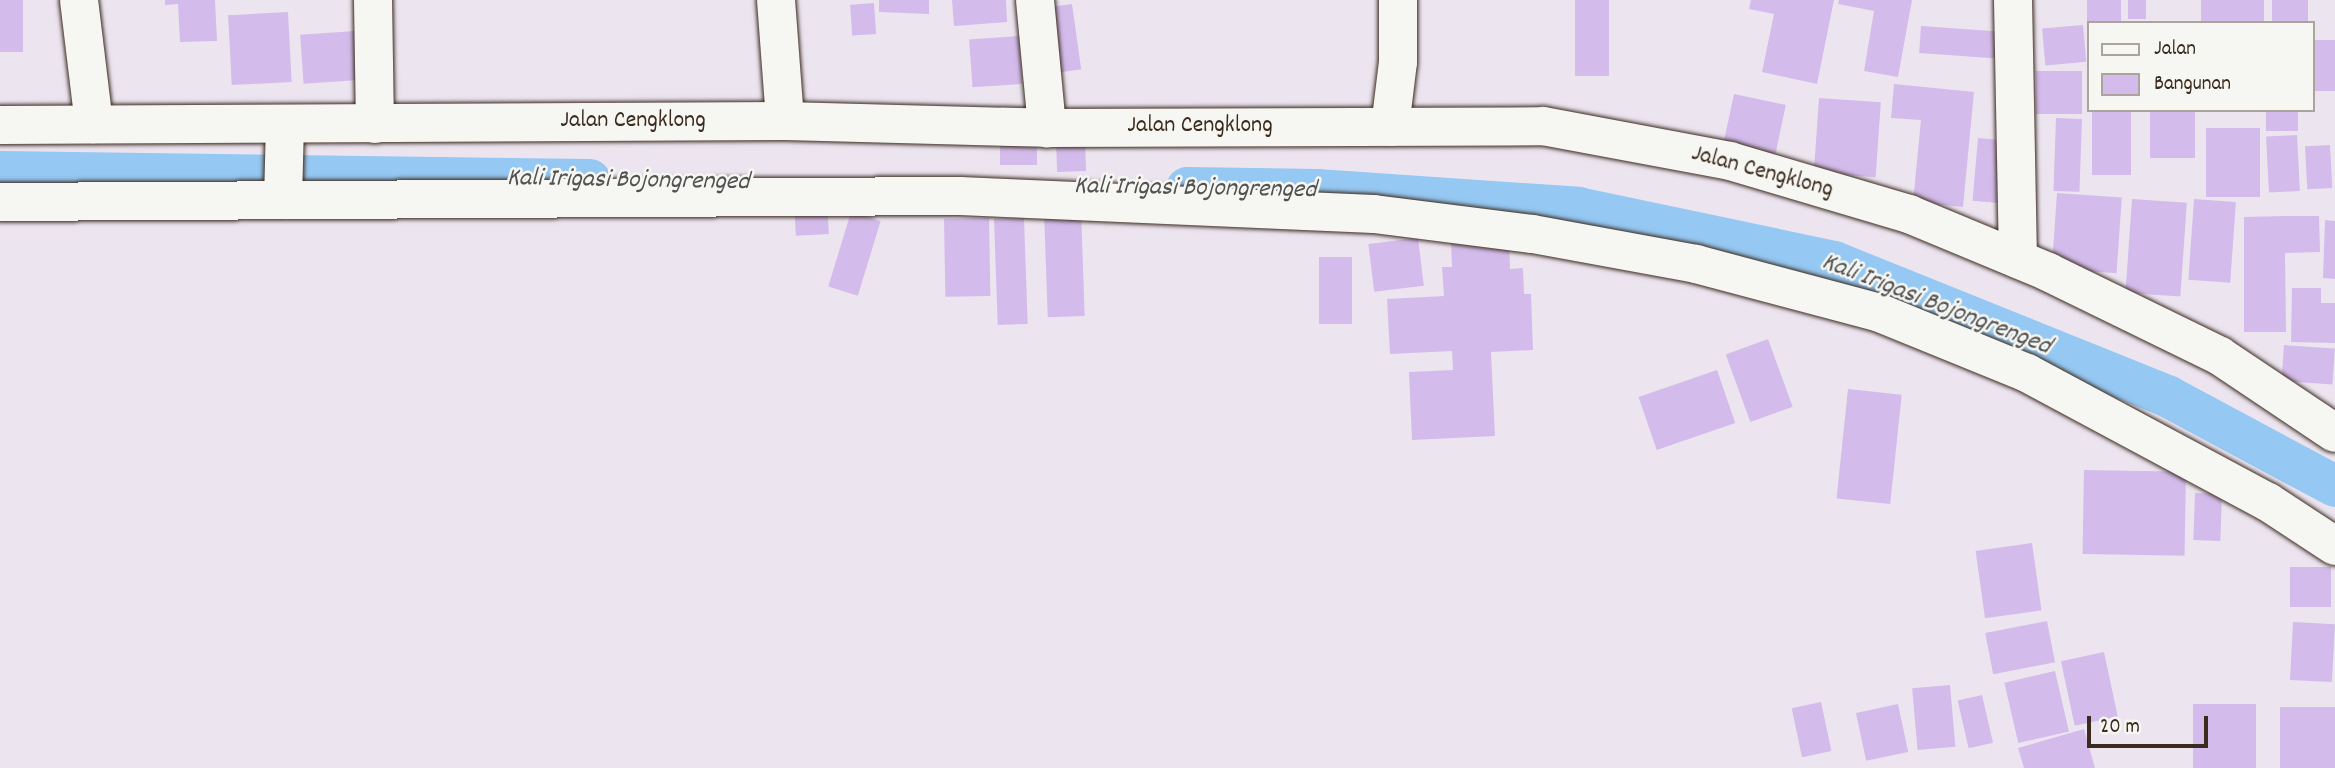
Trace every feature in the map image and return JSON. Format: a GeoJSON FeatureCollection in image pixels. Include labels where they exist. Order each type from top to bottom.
{"type":"FeatureCollection","features":[{"type":"Feature","properties":{"kind":"street"},"geometry":{"type":"LineString","coordinates":[[79,0],[94,124]]}},
{"type":"Feature","properties":{"kind":"street"},"geometry":{"type":"LineString","coordinates":[[373,0],[375,124]]}},
{"type":"Feature","properties":{"kind":"street"},"geometry":{"type":"LineString","coordinates":[[776,0],[785,121]]}},
{"type":"Feature","properties":{"kind":"street"},"geometry":{"type":"LineString","coordinates":[[1035,0],[1047,128]]}},
{"type":"Feature","properties":{"kind":"street"},"geometry":{"type":"LineString","coordinates":[[1390,127],[1398,62],[1398,0]]}},
{"type":"Feature","properties":{"kind":"street"},"geometry":{"type":"LineString","coordinates":[[2014,0],[2018,259]]}},
{"type":"Feature","properties":{"kind":"street","name":"Jalan Cengklong"},"geometry":{"type":"LineString","coordinates":[[0,125],[94,124],[285,133],[375,124],[785,121],[1047,128],[1543,126],[1730,161],[1909,214],[2018,259],[2220,356],[2335,433]]}},
{"type":"Feature","properties":{"kind":"street"},"geometry":{"type":"LineString","coordinates":[[283,197],[285,133]]}},
{"type":"Feature","properties":{"kind":"street"},"geometry":{"type":"LineString","coordinates":[[0,202],[283,197],[960,196],[1374,214],[1534,234],[1696,264],[1880,313],[2027,373],[2268,502],[2335,546]]}},
{"type":"Feature","properties":{"kind":"building"},"geometry":{"type":"Polygon","coordinates":[[[0,0],[23,0],[23,52],[0,52],[0,0]]]}},
{"type":"Feature","properties":{"kind":"building"},"geometry":{"type":"Polygon","coordinates":[[[165,0],[215,0],[217,41],[180,42],[178,4],[165,5],[165,0]]]}},
{"type":"Feature","properties":{"kind":"building"},"geometry":{"type":"Polygon","coordinates":[[[879,0],[929,0],[929,14],[879,12],[879,0]]]}},
{"type":"Feature","properties":{"kind":"building"},"geometry":{"type":"Polygon","coordinates":[[[952,0],[1006,0],[1007,22],[954,26],[952,0]]]}},
{"type":"Feature","properties":{"kind":"building"},"geometry":{"type":"Polygon","coordinates":[[[1575,0],[1609,0],[1609,76],[1575,76],[1575,0]]]}},
{"type":"Feature","properties":{"kind":"building"},"geometry":{"type":"Polygon","coordinates":[[[1751,0],[1834,0],[1817,84],[1762,72],[1774,14],[1749,9],[1751,0]]]}},
{"type":"Feature","properties":{"kind":"building"},"geometry":{"type":"Polygon","coordinates":[[[1839,0],[1912,0],[1898,77],[1864,71],[1874,11],[1838,4],[1839,0]]]}},
{"type":"Feature","properties":{"kind":"building"},"geometry":{"type":"Polygon","coordinates":[[[2087,0],[2121,0],[2121,21],[2087,21],[2087,0]]]}},
{"type":"Feature","properties":{"kind":"building"},"geometry":{"type":"Polygon","coordinates":[[[2128,0],[2146,0],[2146,19],[2128,19],[2128,0]]]}},
{"type":"Feature","properties":{"kind":"building"},"geometry":{"type":"Polygon","coordinates":[[[2201,0],[2264,0],[2264,21],[2201,21],[2201,0]]]}},
{"type":"Feature","properties":{"kind":"building"},"geometry":{"type":"Polygon","coordinates":[[[2272,0],[2308,0],[2308,21],[2272,21],[2272,0]]]}},
{"type":"Feature","properties":{"kind":"building"},"geometry":{"type":"Polygon","coordinates":[[[874,3],[876,34],[852,36],[850,5],[874,3]]]}},
{"type":"Feature","properties":{"kind":"building"},"geometry":{"type":"Polygon","coordinates":[[[1072,4],[1081,69],[1055,73],[1046,8],[1072,4]]]}},
{"type":"Feature","properties":{"kind":"building"},"geometry":{"type":"Polygon","coordinates":[[[288,12],[292,82],[232,85],[228,15],[288,12]]]}},
{"type":"Feature","properties":{"kind":"building"},"geometry":{"type":"Polygon","coordinates":[[[2083,25],[2086,62],[2045,65],[2042,29],[2083,25]]]}},
{"type":"Feature","properties":{"kind":"building"},"geometry":{"type":"Polygon","coordinates":[[[1921,26],[1999,31],[1997,58],[1919,53],[1921,26]]]}},
{"type":"Feature","properties":{"kind":"building"},"geometry":{"type":"Polygon","coordinates":[[[355,31],[358,80],[304,84],[300,35],[355,31]]]}},
{"type":"Feature","properties":{"kind":"building"},"geometry":{"type":"Polygon","coordinates":[[[1019,36],[1022,84],[972,87],[969,39],[1019,36]]]}},
{"type":"Feature","properties":{"kind":"building"},"geometry":{"type":"Polygon","coordinates":[[[2314,40],[2335,40],[2335,91],[2314,91],[2314,40]]]}},
{"type":"Feature","properties":{"kind":"building"},"geometry":{"type":"Polygon","coordinates":[[[2036,71],[2082,71],[2082,114],[2036,114],[2036,71]]]}},
{"type":"Feature","properties":{"kind":"building"},"geometry":{"type":"Polygon","coordinates":[[[1894,84],[1974,92],[1963,207],[1913,202],[1921,120],[1891,118],[1894,84]]]}},
{"type":"Feature","properties":{"kind":"building"},"geometry":{"type":"Polygon","coordinates":[[[1734,94],[1786,105],[1774,162],[1722,151],[1734,94]]]}},
{"type":"Feature","properties":{"kind":"building"},"geometry":{"type":"Polygon","coordinates":[[[1819,98],[1881,102],[1876,177],[1814,173],[1819,98]]]}},
{"type":"Feature","properties":{"kind":"building"},"geometry":{"type":"Polygon","coordinates":[[[2092,112],[2131,112],[2131,175],[2092,175],[2092,112]]]}},
{"type":"Feature","properties":{"kind":"building"},"geometry":{"type":"Polygon","coordinates":[[[2150,112],[2195,112],[2195,158],[2150,158],[2150,112]]]}},
{"type":"Feature","properties":{"kind":"building"},"geometry":{"type":"Polygon","coordinates":[[[2266,112],[2298,112],[2298,131],[2266,131],[2266,112]]]}},
{"type":"Feature","properties":{"kind":"building"},"geometry":{"type":"Polygon","coordinates":[[[2056,118],[2082,119],[2079,192],[2053,191],[2056,118]]]}},
{"type":"Feature","properties":{"kind":"building"},"geometry":{"type":"Polygon","coordinates":[[[2206,128],[2260,128],[2260,197],[2206,197],[2206,128]]]}},
{"type":"Feature","properties":{"kind":"building"},"geometry":{"type":"Polygon","coordinates":[[[2297,135],[2300,191],[2269,193],[2266,137],[2297,135]]]}},
{"type":"Feature","properties":{"kind":"building"},"geometry":{"type":"Polygon","coordinates":[[[1000,138],[1037,138],[1037,165],[1000,165],[1000,138]]]}},
{"type":"Feature","properties":{"kind":"building"},"geometry":{"type":"Polygon","coordinates":[[[1978,138],[2015,141],[2009,204],[1973,201],[1978,138]]]}},
{"type":"Feature","properties":{"kind":"building"},"geometry":{"type":"Polygon","coordinates":[[[1085,140],[1086,171],[1057,172],[1056,141],[1085,140]]]}},
{"type":"Feature","properties":{"kind":"building"},"geometry":{"type":"Polygon","coordinates":[[[2330,145],[2332,188],[2307,189],[2305,146],[2330,145]]]}},
{"type":"Feature","properties":{"kind":"building"},"geometry":{"type":"Polygon","coordinates":[[[2057,193],[2122,198],[2117,273],[2052,269],[2057,193]]]}},
{"type":"Feature","properties":{"kind":"building"},"geometry":{"type":"Polygon","coordinates":[[[827,199],[829,234],[796,236],[794,201],[827,199]]]}},
{"type":"Feature","properties":{"kind":"building"},"geometry":{"type":"Polygon","coordinates":[[[2132,199],[2187,203],[2180,297],[2125,293],[2132,199]]]}},
{"type":"Feature","properties":{"kind":"building"},"geometry":{"type":"Polygon","coordinates":[[[2194,199],[2236,202],[2230,283],[2188,280],[2194,199]]]}},
{"type":"Feature","properties":{"kind":"building"},"geometry":{"type":"Polygon","coordinates":[[[1081,210],[1085,316],[1048,317],[1044,211],[1081,210]]]}},
{"type":"Feature","properties":{"kind":"building"},"geometry":{"type":"Polygon","coordinates":[[[851,212],[881,221],[858,296],[828,287],[851,212]]]}},
{"type":"Feature","properties":{"kind":"building"},"geometry":{"type":"Polygon","coordinates":[[[2319,216],[2320,252],[2285,253],[2286,332],[2244,332],[2244,217],[2319,216]]]}},
{"type":"Feature","properties":{"kind":"building"},"geometry":{"type":"Polygon","coordinates":[[[989,218],[990,296],[945,297],[944,219],[989,218]]]}},
{"type":"Feature","properties":{"kind":"building"},"geometry":{"type":"Polygon","coordinates":[[[1024,218],[1028,324],[998,325],[994,219],[1024,218]]]}},
{"type":"Feature","properties":{"kind":"building"},"geometry":{"type":"Polygon","coordinates":[[[2325,220],[2335,221],[2335,279],[2323,278],[2325,220]]]}},
{"type":"Feature","properties":{"kind":"building"},"geometry":{"type":"Polygon","coordinates":[[[1418,238],[1424,286],[1374,292],[1368,244],[1418,238]]]}},
{"type":"Feature","properties":{"kind":"building"},"geometry":{"type":"Polygon","coordinates":[[[1509,238],[1510,269],[1523,268],[1524,294],[1531,294],[1533,350],[1491,352],[1495,436],[1412,440],[1409,372],[1453,370],[1452,351],[1390,354],[1387,299],[1444,296],[1442,267],[1452,267],[1451,241],[1509,238]]]}},
{"type":"Feature","properties":{"kind":"building"},"geometry":{"type":"Polygon","coordinates":[[[1319,257],[1352,257],[1352,324],[1319,324],[1319,257]]]}},
{"type":"Feature","properties":{"kind":"building"},"geometry":{"type":"Polygon","coordinates":[[[2292,288],[2321,288],[2321,303],[2335,303],[2335,343],[2291,342],[2292,288]]]}},
{"type":"Feature","properties":{"kind":"building"},"geometry":{"type":"Polygon","coordinates":[[[1768,339],[1793,407],[1750,422],[1726,354],[1768,339]]]}},
{"type":"Feature","properties":{"kind":"building"},"geometry":{"type":"Polygon","coordinates":[[[2284,345],[2335,349],[2332,384],[2281,381],[2284,345]]]}},
{"type":"Feature","properties":{"kind":"building"},"geometry":{"type":"Polygon","coordinates":[[[1717,370],[1735,423],[1657,450],[1639,397],[1717,370]]]}},
{"type":"Feature","properties":{"kind":"building"},"geometry":{"type":"Polygon","coordinates":[[[1848,389],[1902,395],[1890,504],[1837,498],[1848,389]]]}},
{"type":"Feature","properties":{"kind":"building"},"geometry":{"type":"Polygon","coordinates":[[[2084,470],[2186,472],[2185,556],[2083,554],[2084,470]]]}},
{"type":"Feature","properties":{"kind":"building"},"geometry":{"type":"Polygon","coordinates":[[[2195,493],[2222,494],[2220,541],[2193,540],[2195,493]]]}},
{"type":"Feature","properties":{"kind":"building"},"geometry":{"type":"Polygon","coordinates":[[[2032,543],[2041,610],[1985,618],[1976,551],[2032,543]]]}},
{"type":"Feature","properties":{"kind":"building"},"geometry":{"type":"Polygon","coordinates":[[[2290,567],[2331,567],[2331,607],[2290,607],[2290,567]]]}},
{"type":"Feature","properties":{"kind":"building"},"geometry":{"type":"Polygon","coordinates":[[[2047,621],[2055,662],[1993,674],[1985,633],[2047,621]]]}},
{"type":"Feature","properties":{"kind":"building"},"geometry":{"type":"Polygon","coordinates":[[[2293,622],[2335,624],[2332,682],[2290,680],[2293,622]]]}},
{"type":"Feature","properties":{"kind":"building"},"geometry":{"type":"Polygon","coordinates":[[[2104,652],[2118,717],[2075,726],[2061,661],[2104,652]]]}},
{"type":"Feature","properties":{"kind":"building"},"geometry":{"type":"Polygon","coordinates":[[[2055,671],[2069,731],[2018,743],[2004,683],[2055,671]]]}},
{"type":"Feature","properties":{"kind":"building"},"geometry":{"type":"Polygon","coordinates":[[[1950,685],[1955,747],[1918,750],[1912,688],[1950,685]]]}},
{"type":"Feature","properties":{"kind":"building"},"geometry":{"type":"Polygon","coordinates":[[[1982,695],[1993,743],[1969,748],[1958,701],[1982,695]]]}},
{"type":"Feature","properties":{"kind":"building"},"geometry":{"type":"Polygon","coordinates":[[[1821,702],[1831,751],[1802,757],[1792,708],[1821,702]]]}},
{"type":"Feature","properties":{"kind":"building"},"geometry":{"type":"Polygon","coordinates":[[[1898,704],[1908,752],[1866,761],[1856,713],[1898,704]]]}},
{"type":"Feature","properties":{"kind":"building"},"geometry":{"type":"Polygon","coordinates":[[[2193,704],[2256,704],[2256,768],[2193,768],[2193,704]]]}},
{"type":"Feature","properties":{"kind":"building"},"geometry":{"type":"Polygon","coordinates":[[[2280,707],[2335,707],[2335,768],[2280,768],[2280,707]]]}},
{"type":"Feature","properties":{"kind":"building"},"geometry":{"type":"Polygon","coordinates":[[[2084,729],[2095,768],[2024,768],[2018,748],[2084,729]]]}},
{"type":"Feature","properties":{"kind":"waterway","name":"Kali Irigasi Bojongrenged"},"geometry":{"type":"LineString","coordinates":[[0,172],[590,180]]}},
{"type":"Feature","properties":{"kind":"waterway","name":"Kali Irigasi Bojongrenged"},"geometry":{"type":"LineString","coordinates":[[1187,188],[1317,190],[1578,208],[1834,262],[2169,397],[2335,486]]}}]}
